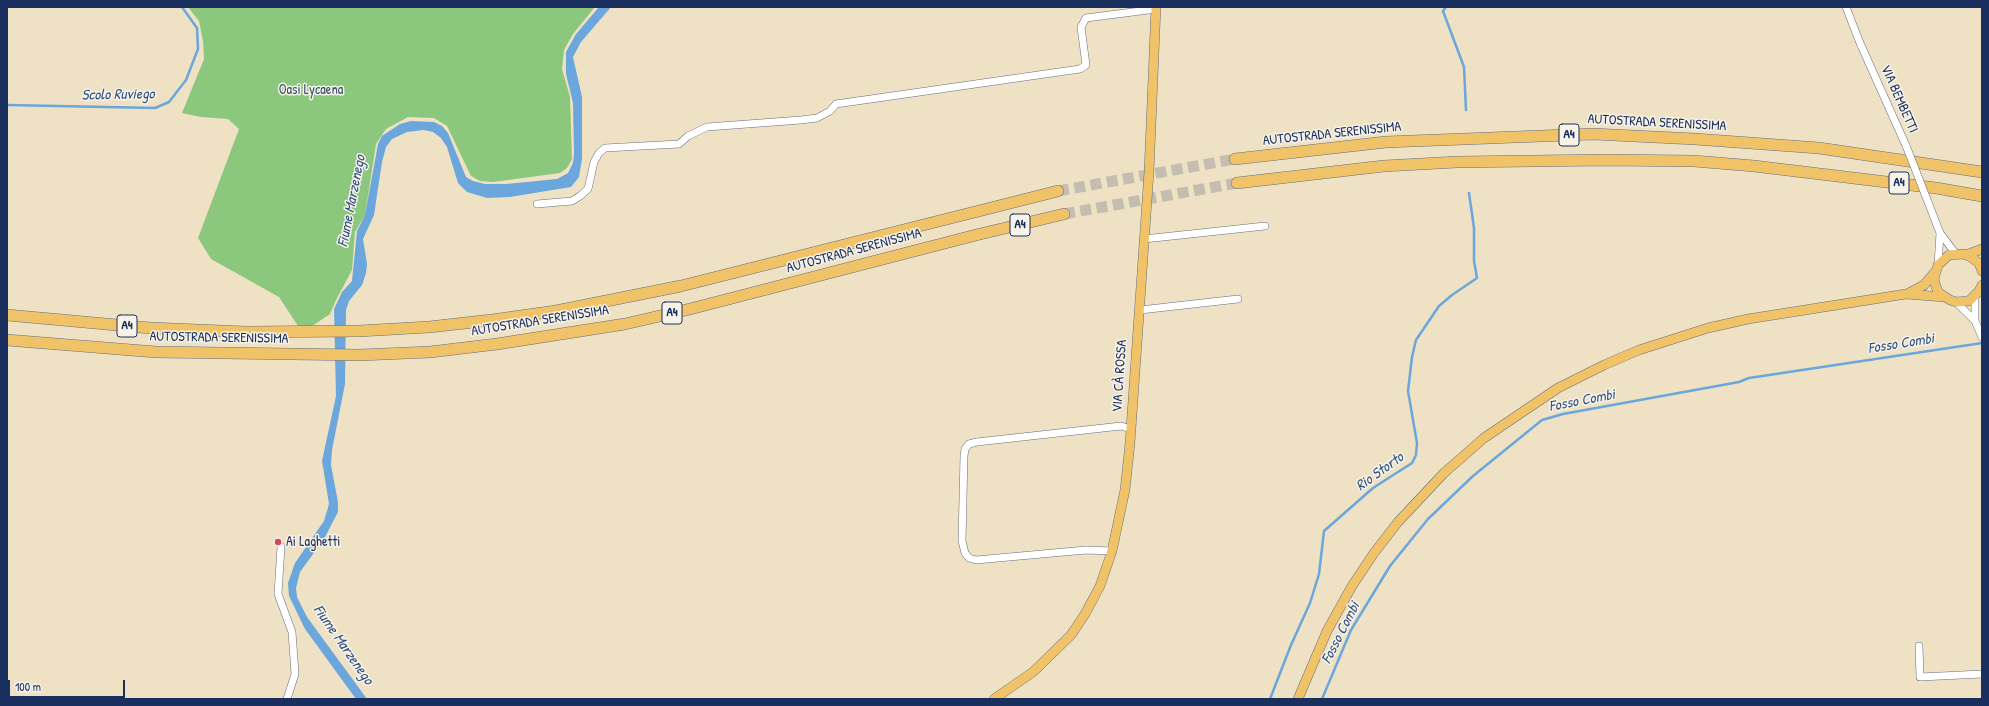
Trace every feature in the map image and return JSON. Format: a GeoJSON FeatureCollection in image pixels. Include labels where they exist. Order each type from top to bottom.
{"type":"FeatureCollection","features":[{"type":"Feature","properties":{"kind":"highway","name":"AUTOSTRADA SERENISSIMA"},"geometry":{"type":"LineString","coordinates":[[1235,159],[1386,142],[1593,134],[1695,139],[1819,148],[1982,172]]}},
{"type":"Feature","properties":{"kind":"highway","name":"A4"},"geometry":{"type":"LineString","coordinates":[[1237,183],[1377,167],[1457,162],[1607,160],[1694,161],[1754,166],[1921,186],[1982,196]]}},
{"type":"Feature","properties":{"kind":"highway","name":"AUTOSTRADA SERENISSIMA"},"geometry":{"type":"LineString","coordinates":[[7,315],[150,328],[246,332],[358,331],[429,327],[492,320],[620,300],[1058,191]]}},
{"type":"Feature","properties":{"kind":"highway","name":"AUTOSTRADA SERENISSIMA"},"geometry":{"type":"LineString","coordinates":[[7,340],[156,352],[243,354],[360,355],[430,352],[489,345],[562,335],[625,324],[690,309],[976,235],[1064,214]]}},
{"type":"Feature","properties":{"kind":"main road","name":"VIA CÀ ROSSA"},"geometry":{"type":"LineString","coordinates":[[994,699],[1033,672],[1071,635],[1085,614],[1100,586],[1112,551],[1125,490],[1131,429],[1152,124],[1156,8]]}},
{"type":"Feature","properties":{"kind":"main road"},"geometry":{"type":"LineString","coordinates":[[1966,255],[1982,249]]}},
{"type":"Feature","properties":{"kind":"main road"},"geometry":{"type":"LineString","coordinates":[[1906,294],[1924,285],[1949,254],[1966,255],[1975,259],[1982,268]]}},
{"type":"Feature","properties":{"kind":"main road"},"geometry":{"type":"LineString","coordinates":[[1937,268],[1936,287],[1944,297]]}},
{"type":"Feature","properties":{"kind":"main road"},"geometry":{"type":"LineString","coordinates":[[1298,699],[1327,631],[1352,586],[1374,553],[1398,522],[1444,473],[1484,438],[1558,388],[1604,365],[1639,350],[1748,319],[1906,294],[1944,297],[1956,302],[1969,301],[1975,296],[1982,285]]}},
{"type":"Feature","properties":{"kind":"street","name":"VIA BEMBETTI"},"geometry":{"type":"LineString","coordinates":[[1846,7],[1860,43],[1907,148],[1940,233]]}},
{"type":"Feature","properties":{"kind":"street"},"geometry":{"type":"LineString","coordinates":[[537,204],[572,201],[580,196],[588,188],[594,162],[599,153],[605,148],[679,144],[688,136],[707,127],[817,118],[830,111],[836,104],[1080,69],[1086,65],[1081,27],[1086,18],[1156,8]]}},
{"type":"Feature","properties":{"kind":"street"},"geometry":{"type":"LineString","coordinates":[[1144,239],[1265,226]]}},
{"type":"Feature","properties":{"kind":"street"},"geometry":{"type":"LineString","coordinates":[[1940,233],[1956,254]]}},
{"type":"Feature","properties":{"kind":"street"},"geometry":{"type":"LineString","coordinates":[[1937,268],[1940,233]]}},
{"type":"Feature","properties":{"kind":"street"},"geometry":{"type":"LineString","coordinates":[[1975,296],[1975,321]]}},
{"type":"Feature","properties":{"kind":"street"},"geometry":{"type":"LineString","coordinates":[[1140,310],[1238,299]]}},
{"type":"Feature","properties":{"kind":"street"},"geometry":{"type":"LineString","coordinates":[[1956,302],[1975,321],[1982,336]]}},
{"type":"Feature","properties":{"kind":"street"},"geometry":{"type":"LineString","coordinates":[[1112,551],[1086,550],[976,560],[969,558],[964,553],[962,541],[965,449],[970,444],[977,442],[1121,426],[1131,429]]}},
{"type":"Feature","properties":{"kind":"street"},"geometry":{"type":"LineString","coordinates":[[280,547],[278,594],[292,632],[295,674],[287,699]]}},
{"type":"Feature","properties":{"kind":"street"},"geometry":{"type":"LineString","coordinates":[[1919,646],[1920,677],[1982,674]]}},
{"type":"Feature","properties":{"kind":"green space","name":"Oasi Lycaena"},"geometry":{"type":"Polygon","coordinates":[[[188,7],[595,7],[573,34],[564,50],[562,69],[570,97],[572,159],[567,168],[560,173],[493,182],[480,181],[471,176],[447,126],[434,118],[408,117],[386,129],[376,144],[365,215],[355,232],[352,270],[330,314],[312,326],[298,326],[279,297],[211,259],[198,238],[239,129],[228,119],[201,117],[182,113],[204,59],[203,41],[199,21],[188,7]]]}},
{"type":"Feature","properties":{"kind":"water"},"geometry":{"type":"Polygon","coordinates":[[[599,7],[611,7],[581,42],[573,57],[582,97],[582,159],[579,177],[571,187],[510,197],[487,198],[467,192],[458,183],[447,147],[441,138],[433,132],[424,130],[407,132],[392,139],[386,147],[382,162],[374,215],[363,239],[367,264],[366,273],[362,285],[349,301],[346,310],[345,384],[332,450],[331,465],[338,502],[338,512],[324,539],[300,572],[296,588],[297,597],[307,617],[367,699],[356,699],[305,629],[289,596],[288,583],[295,563],[324,521],[329,504],[322,461],[336,396],[334,309],[342,292],[352,281],[357,231],[365,215],[378,144],[382,136],[400,124],[411,121],[434,122],[442,126],[448,133],[466,177],[473,181],[485,184],[506,184],[557,179],[568,173],[573,163],[574,154],[573,103],[566,74],[566,52],[576,34],[599,7]]]}},
{"type":"Feature","properties":{"kind":"waterway","name":"Scolo Ruviego"},"geometry":{"type":"LineString","coordinates":[[7,105],[155,108],[169,102],[186,80],[198,49],[197,28],[182,7]]}},
{"type":"Feature","properties":{"kind":"waterway","name":"Rio Storto"},"geometry":{"type":"LineString","coordinates":[[1446,7],[1443,11],[1464,67],[1466,110]]}},
{"type":"Feature","properties":{"kind":"waterway","name":"Rio Storto"},"geometry":{"type":"LineString","coordinates":[[1270,699],[1291,645],[1310,603],[1319,574],[1324,531],[1373,488],[1412,463],[1416,455],[1417,443],[1408,391],[1412,357],[1416,340],[1439,306],[1477,278],[1474,261],[1474,228],[1469,193]]}},
{"type":"Feature","properties":{"kind":"waterway","name":"Fosso Combi"},"geometry":{"type":"LineString","coordinates":[[1322,699],[1351,630],[1390,566],[1428,519],[1473,476],[1542,420],[1563,414],[1739,382],[1749,378],[1982,343]]}},
{"type":"Feature","properties":{"kind":"tunnel"},"geometry":{"type":"LineString","coordinates":[[1058,191],[1235,159]]}},
{"type":"Feature","properties":{"kind":"tunnel"},"geometry":{"type":"LineString","coordinates":[[1064,214],[1237,183]]}},
{"type":"Feature","properties":{"kind":"place","name":"Ai Laghetti"},"geometry":{"type":"Point","coordinates":[278,542]}},
{"type":"Feature","properties":{"kind":"water label","name":"Fiume Marzenego"},"geometry":{"type":"Point","coordinates":[352,201]}},
{"type":"Feature","properties":{"kind":"water label","name":"Fiume Marzenego"},"geometry":{"type":"Point","coordinates":[343,645]}}]}
